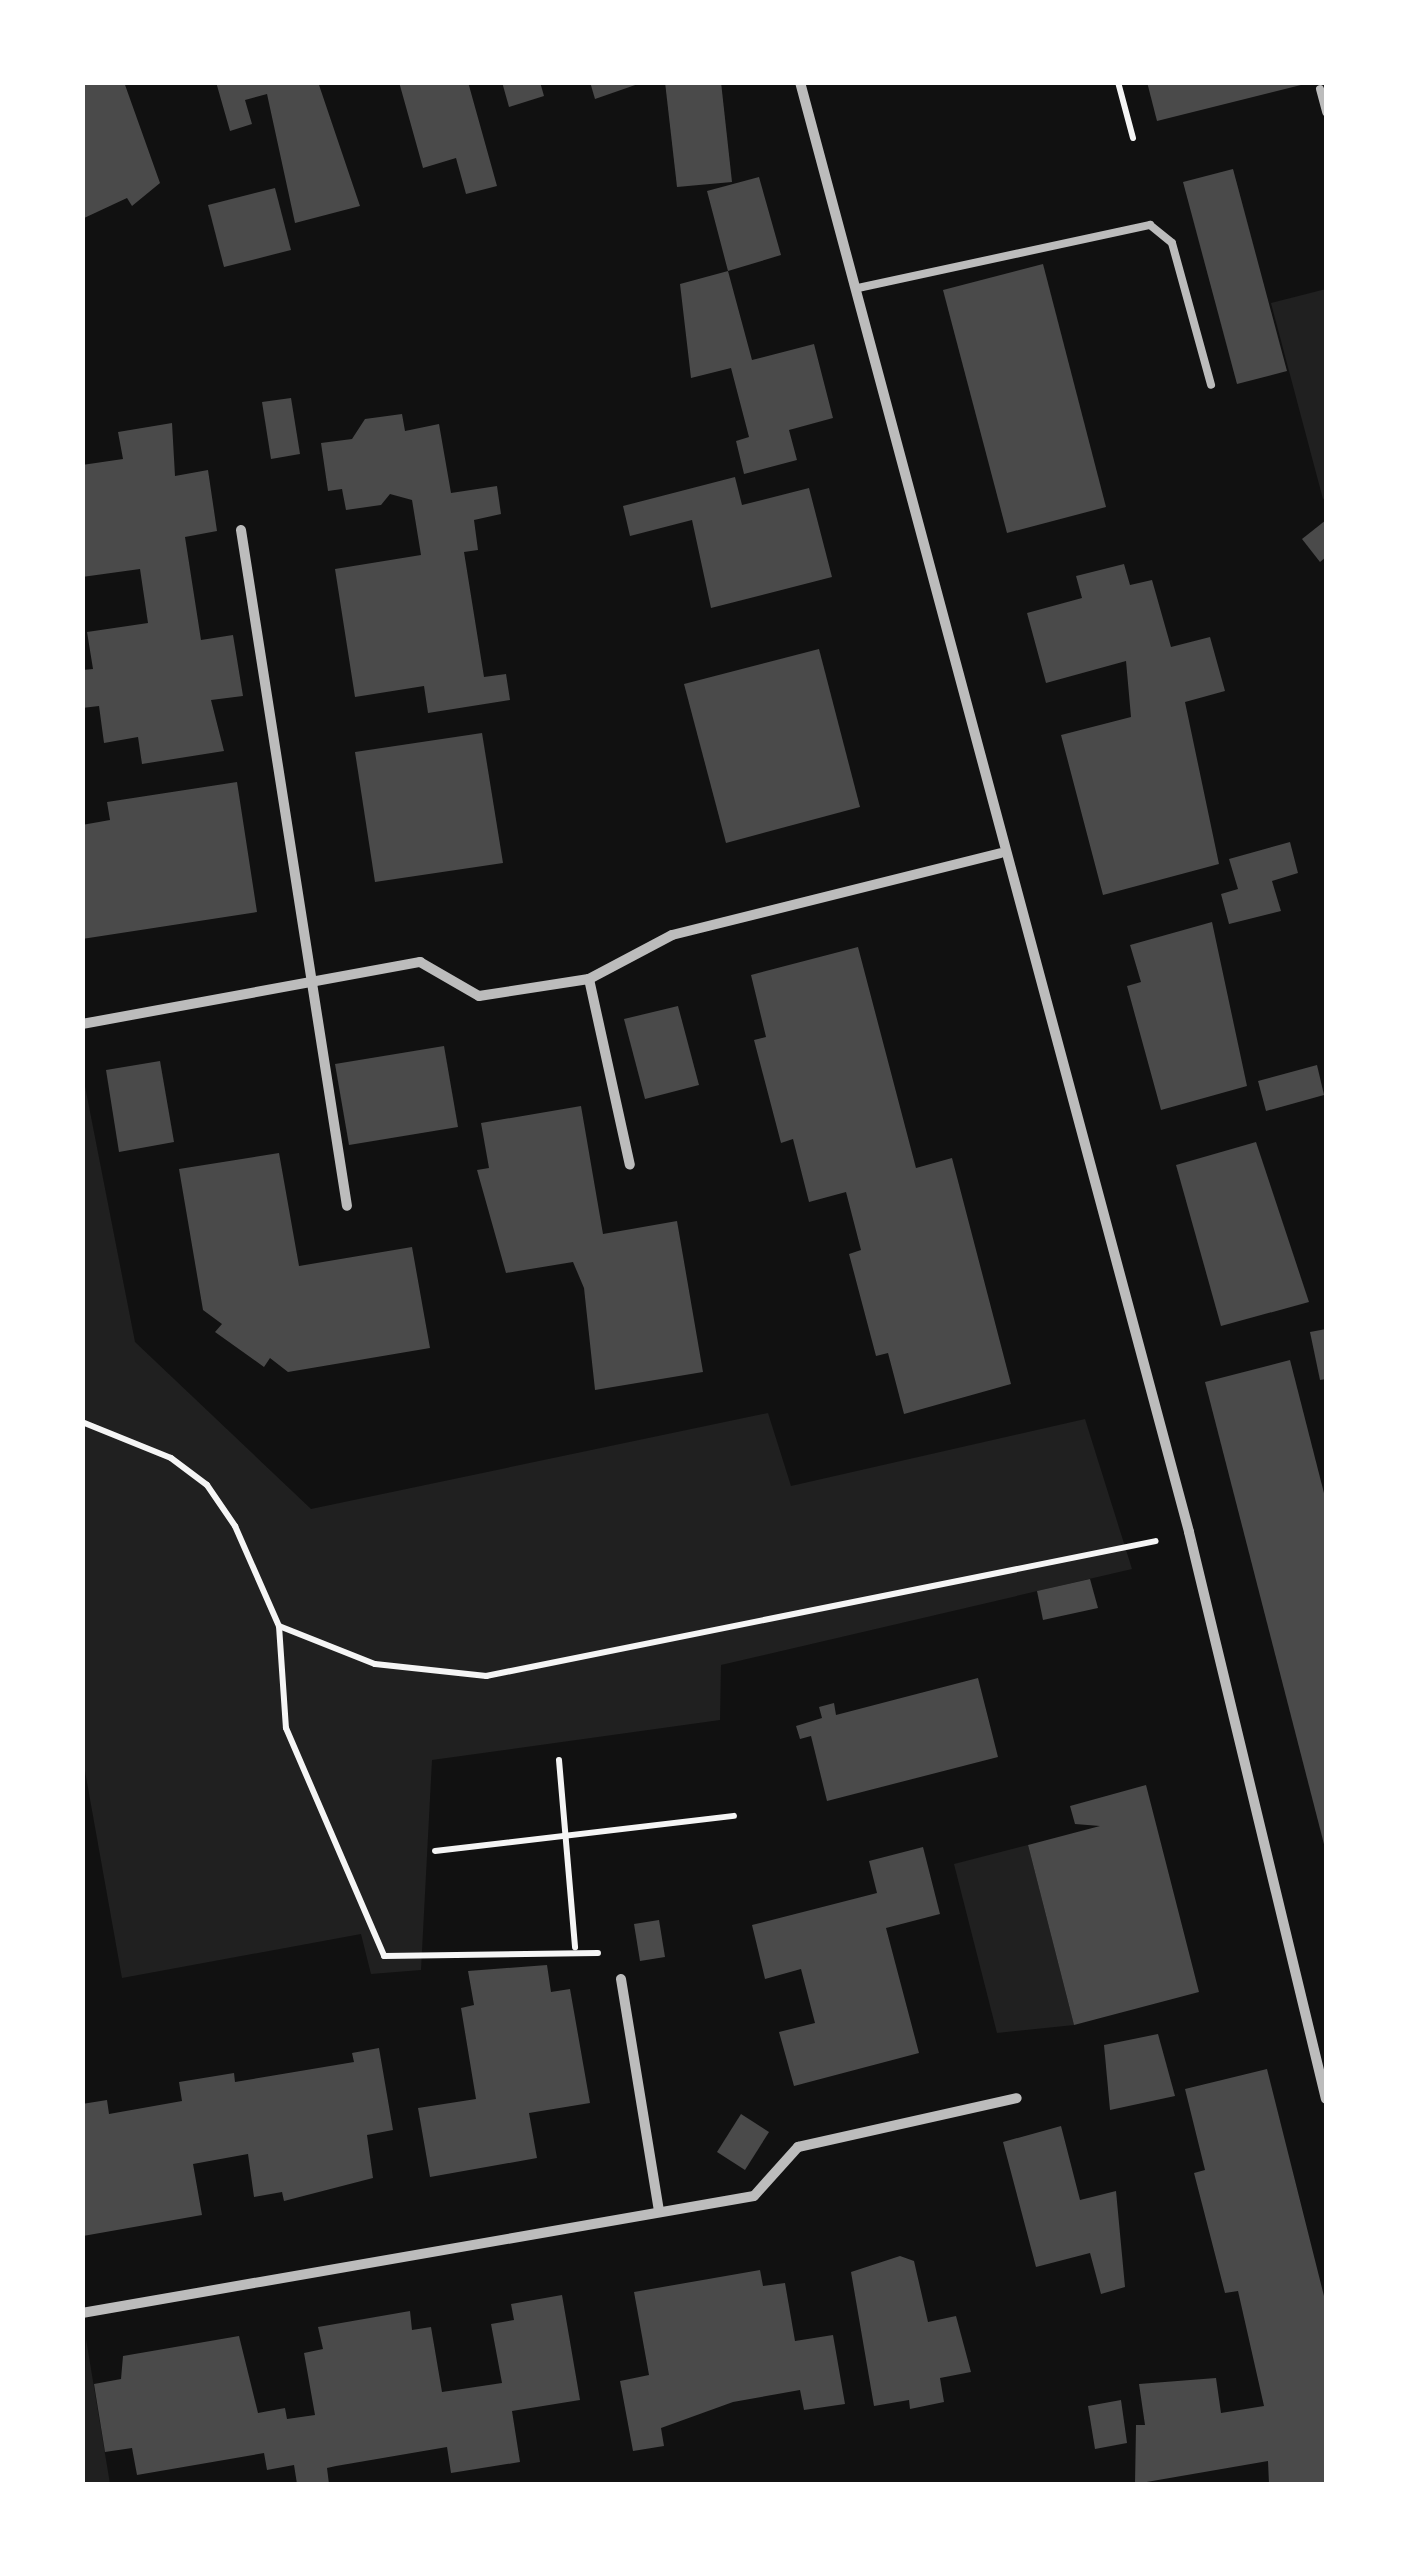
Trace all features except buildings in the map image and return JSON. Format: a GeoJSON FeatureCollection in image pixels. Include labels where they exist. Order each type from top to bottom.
{"type":"FeatureCollection","features":[{"type":"Feature","properties":{"kind":"street"},"geometry":{"type":"LineString","coordinates":[[800,82],[858,288],[1000,853],[1188,1532],[1326,2099]]}},
{"type":"Feature","properties":{"kind":"street"},"geometry":{"type":"LineString","coordinates":[[241,530],[347,1206]]}},
{"type":"Feature","properties":{"kind":"street"},"geometry":{"type":"LineString","coordinates":[[82,1024],[420,962],[479,996],[590,979],[672,936],[1000,853]]}},
{"type":"Feature","properties":{"kind":"street"},"geometry":{"type":"LineString","coordinates":[[590,979],[630,1165]]}},
{"type":"Feature","properties":{"kind":"street"},"geometry":{"type":"LineString","coordinates":[[621,1979],[660,2212]]}},
{"type":"Feature","properties":{"kind":"street"},"geometry":{"type":"LineString","coordinates":[[82,2313],[754,2196],[798,2148],[1017,2098]]}},
{"type":"Feature","properties":{"kind":"lane"},"geometry":{"type":"LineString","coordinates":[[1320,89],[1326,112]]}},
{"type":"Feature","properties":{"kind":"lane"},"geometry":{"type":"LineString","coordinates":[[858,288],[1150,225],[1172,242],[1211,385]]}},
{"type":"Feature","properties":{"kind":"path"},"geometry":{"type":"LineString","coordinates":[[1118,82],[1132,138]]}},
{"type":"Feature","properties":{"kind":"path"},"geometry":{"type":"LineString","coordinates":[[82,1422],[171,1458],[207,1485],[279,1626],[286,1728],[384,1956],[592,1948],[621,1979]]}},
{"type":"Feature","properties":{"kind":"path"},"geometry":{"type":"LineString","coordinates":[[279,1626],[376,1664],[486,1676],[1188,1532]]}},
{"type":"Feature","properties":{"kind":"path"},"geometry":{"type":"LineString","coordinates":[[559,1760],[575,1947]]}},
{"type":"Feature","properties":{"kind":"path"},"geometry":{"type":"LineString","coordinates":[[435,1850],[734,1816]]}},
{"type":"Feature","properties":{"kind":"shaded area"},"geometry":{"type":"Polygon","coordinates":[[[1326,289],[1326,498],[1323,499],[1271,303],[1326,289]]]}},
{"type":"Feature","properties":{"kind":"shaded area"},"geometry":{"type":"Polygon","coordinates":[[[83,1076],[135,1342],[311,1509],[768,1413],[791,1486],[1085,1419],[1132,1569],[721,1665],[720,1720],[432,1760],[421,1970],[371,1974],[361,1934],[122,1978],[83,1760],[83,1076]]]}},
{"type":"Feature","properties":{"kind":"shaded area"},"geometry":{"type":"Polygon","coordinates":[[[1028,1845],[1074,2025],[997,2033],[954,1864],[1028,1845]]]}},
{"type":"Feature","properties":{"kind":"shaded area"},"geometry":{"type":"Polygon","coordinates":[[[86,2339],[110,2484],[83,2484],[86,2339]]]}}]}
